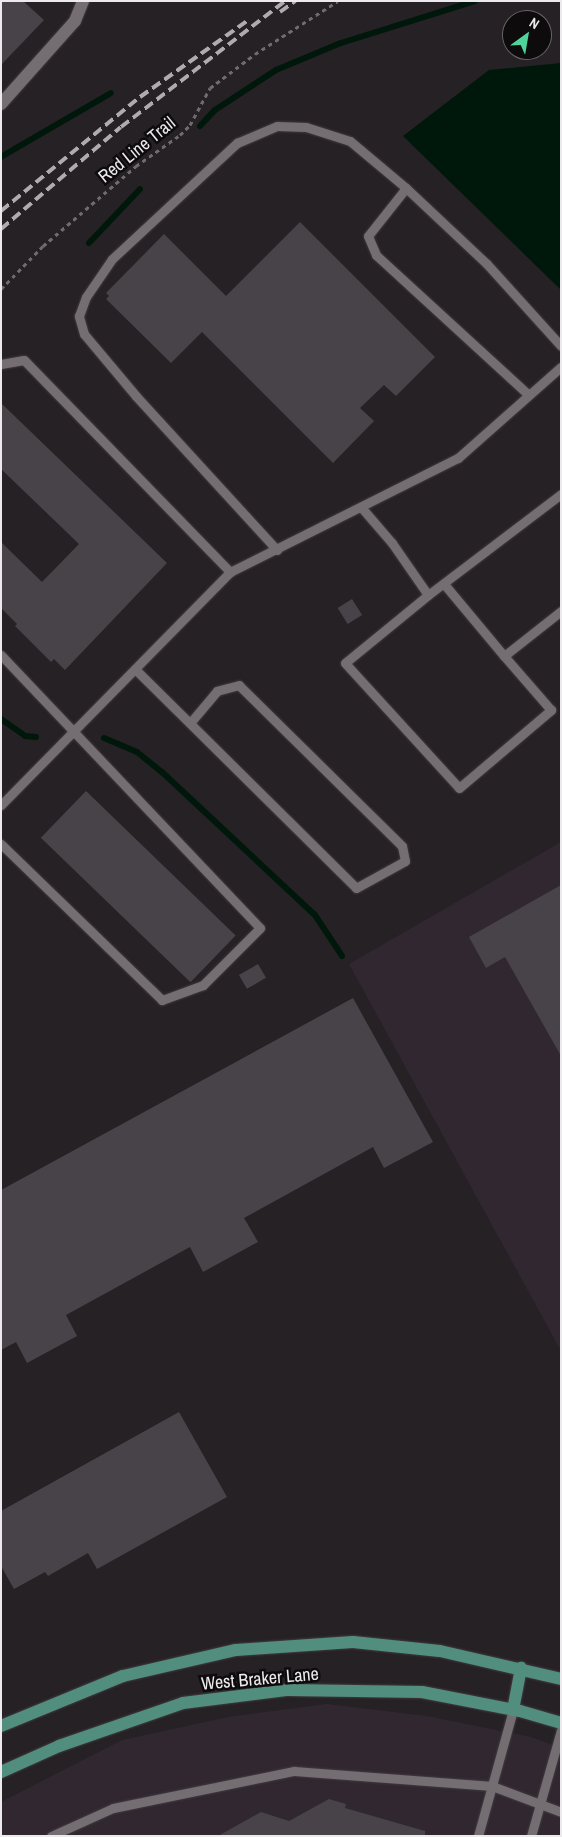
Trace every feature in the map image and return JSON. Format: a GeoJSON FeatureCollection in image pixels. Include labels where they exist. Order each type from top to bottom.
{"type":"FeatureCollection","features":[{"type":"Feature","properties":{"kind":"main road","name":"West Braker Lane"},"geometry":{"type":"LineString","coordinates":[[1,1726],[124,1676],[236,1650],[353,1642],[440,1651],[561,1678]]}},
{"type":"Feature","properties":{"kind":"main road"},"geometry":{"type":"LineString","coordinates":[[513,1710],[521,1668]]}},
{"type":"Feature","properties":{"kind":"main road","name":"West Braker Lane"},"geometry":{"type":"LineString","coordinates":[[2,1770],[59,1746],[183,1703],[288,1690],[422,1692],[513,1710],[561,1723]]}},
{"type":"Feature","properties":{"kind":"street"},"geometry":{"type":"LineString","coordinates":[[1,104],[76,21],[83,1]]}},
{"type":"Feature","properties":{"kind":"lane"},"geometry":{"type":"LineString","coordinates":[[277,550],[84,334],[80,316],[86,297],[112,259],[237,144],[277,126],[306,127],[350,141],[406,188],[487,264],[561,346]]}},
{"type":"Feature","properties":{"kind":"lane"},"geometry":{"type":"LineString","coordinates":[[406,188],[368,236],[376,255],[529,395]]}},
{"type":"Feature","properties":{"kind":"lane"},"geometry":{"type":"LineString","coordinates":[[1,364],[24,360],[230,572]]}},
{"type":"Feature","properties":{"kind":"lane"},"geometry":{"type":"LineString","coordinates":[[1,805],[74,733],[230,572],[458,458],[561,366]]}},
{"type":"Feature","properties":{"kind":"lane"},"geometry":{"type":"LineString","coordinates":[[444,584],[551,710],[458,788],[345,663],[428,595],[561,494]]}},
{"type":"Feature","properties":{"kind":"lane"},"geometry":{"type":"LineString","coordinates":[[361,507],[392,543],[428,595]]}},
{"type":"Feature","properties":{"kind":"lane"},"geometry":{"type":"LineString","coordinates":[[504,656],[561,611]]}},
{"type":"Feature","properties":{"kind":"lane"},"geometry":{"type":"LineString","coordinates":[[1,655],[260,928],[203,985],[162,1000],[1,844]]}},
{"type":"Feature","properties":{"kind":"lane"},"geometry":{"type":"LineString","coordinates":[[134,670],[356,888],[405,861],[402,846],[239,685],[217,691],[190,723]]}},
{"type":"Feature","properties":{"kind":"lane"},"geometry":{"type":"LineString","coordinates":[[478,1836],[513,1710]]}},
{"type":"Feature","properties":{"kind":"lane"},"geometry":{"type":"LineString","coordinates":[[531,1836],[561,1730]]}},
{"type":"Feature","properties":{"kind":"lane"},"geometry":{"type":"LineString","coordinates":[[51,1836],[113,1808],[294,1771],[492,1786],[561,1812]]}},
{"type":"Feature","properties":{"kind":"path","name":"Red Line Trail"},"geometry":{"type":"LineString","coordinates":[[1,289],[50,240],[136,166],[180,135],[190,124],[210,88],[255,54],[338,1]]}},
{"type":"Feature","properties":{"kind":"shaded area"},"geometry":{"type":"Polygon","coordinates":[[[561,63],[561,290],[403,136],[489,70],[561,63]]]}},
{"type":"Feature","properties":{"kind":"shaded area"},"geometry":{"type":"Polygon","coordinates":[[[561,842],[561,1351],[349,964],[561,842]]]}},
{"type":"Feature","properties":{"kind":"shaded area"},"geometry":{"type":"Polygon","coordinates":[[[327,1704],[427,1716],[531,1737],[561,1748],[561,1836],[1,1836],[1,1802],[122,1740],[228,1717],[327,1704]]]}},
{"type":"Feature","properties":{"kind":"building"},"geometry":{"type":"Polygon","coordinates":[[[1,1],[23,1],[44,20],[1,65],[1,1]]]}},
{"type":"Feature","properties":{"kind":"building"},"geometry":{"type":"Polygon","coordinates":[[[300,222],[435,357],[396,396],[384,385],[360,408],[374,421],[333,463],[202,332],[171,363],[106,299],[109,296],[106,293],[164,234],[226,296],[300,222]]]}},
{"type":"Feature","properties":{"kind":"building"},"geometry":{"type":"Polygon","coordinates":[[[1,403],[167,563],[65,670],[54,659],[51,662],[15,626],[17,624],[1,608],[1,542],[42,582],[79,544],[1,469],[1,403]]]}},
{"type":"Feature","properties":{"kind":"building"},"geometry":{"type":"Polygon","coordinates":[[[352,599],[362,615],[348,624],[338,608],[352,599]]]}},
{"type":"Feature","properties":{"kind":"building"},"geometry":{"type":"Polygon","coordinates":[[[86,791],[236,935],[190,982],[41,838],[86,791]]]}},
{"type":"Feature","properties":{"kind":"building"},"geometry":{"type":"Polygon","coordinates":[[[561,885],[561,1056],[505,957],[486,968],[469,937],[561,885]]]}},
{"type":"Feature","properties":{"kind":"building"},"geometry":{"type":"Polygon","coordinates":[[[258,964],[266,978],[247,989],[239,975],[258,964]]]}},
{"type":"Feature","properties":{"kind":"building"},"geometry":{"type":"Polygon","coordinates":[[[353,998],[433,1142],[384,1168],[373,1147],[244,1218],[258,1242],[203,1272],[190,1247],[66,1315],[77,1336],[27,1363],[16,1342],[1,1350],[1,1190],[353,998]]]}},
{"type":"Feature","properties":{"kind":"building"},"geometry":{"type":"Polygon","coordinates":[[[179,1412],[227,1497],[97,1569],[88,1553],[48,1576],[45,1572],[14,1589],[1,1566],[1,1511],[179,1412]]]}},
{"type":"Feature","properties":{"kind":"building"},"geometry":{"type":"Polygon","coordinates":[[[329,1799],[346,1804],[345,1808],[425,1831],[425,1836],[218,1836],[261,1812],[289,1821],[329,1799]]]}},
{"type":"Feature","properties":{"kind":"waterway"},"geometry":{"type":"LineString","coordinates":[[200,126],[215,110],[276,70],[341,43],[475,1]]}},
{"type":"Feature","properties":{"kind":"waterway"},"geometry":{"type":"LineString","coordinates":[[1,157],[111,93]]}},
{"type":"Feature","properties":{"kind":"waterway"},"geometry":{"type":"LineString","coordinates":[[89,243],[140,189]]}},
{"type":"Feature","properties":{"kind":"waterway"},"geometry":{"type":"LineString","coordinates":[[1,719],[25,736],[36,737]]}},
{"type":"Feature","properties":{"kind":"waterway"},"geometry":{"type":"LineString","coordinates":[[104,738],[137,752],[162,772],[315,915],[342,956]]}},
{"type":"Feature","properties":{"kind":"railway"},"geometry":{"type":"LineString","coordinates":[[1,229],[121,127],[285,1]]}},
{"type":"Feature","properties":{"kind":"railway"},"geometry":{"type":"LineString","coordinates":[[280,12],[295,1]]}},
{"type":"Feature","properties":{"kind":"railway"},"geometry":{"type":"LineString","coordinates":[[1,211],[140,97],[247,21]]}}]}
